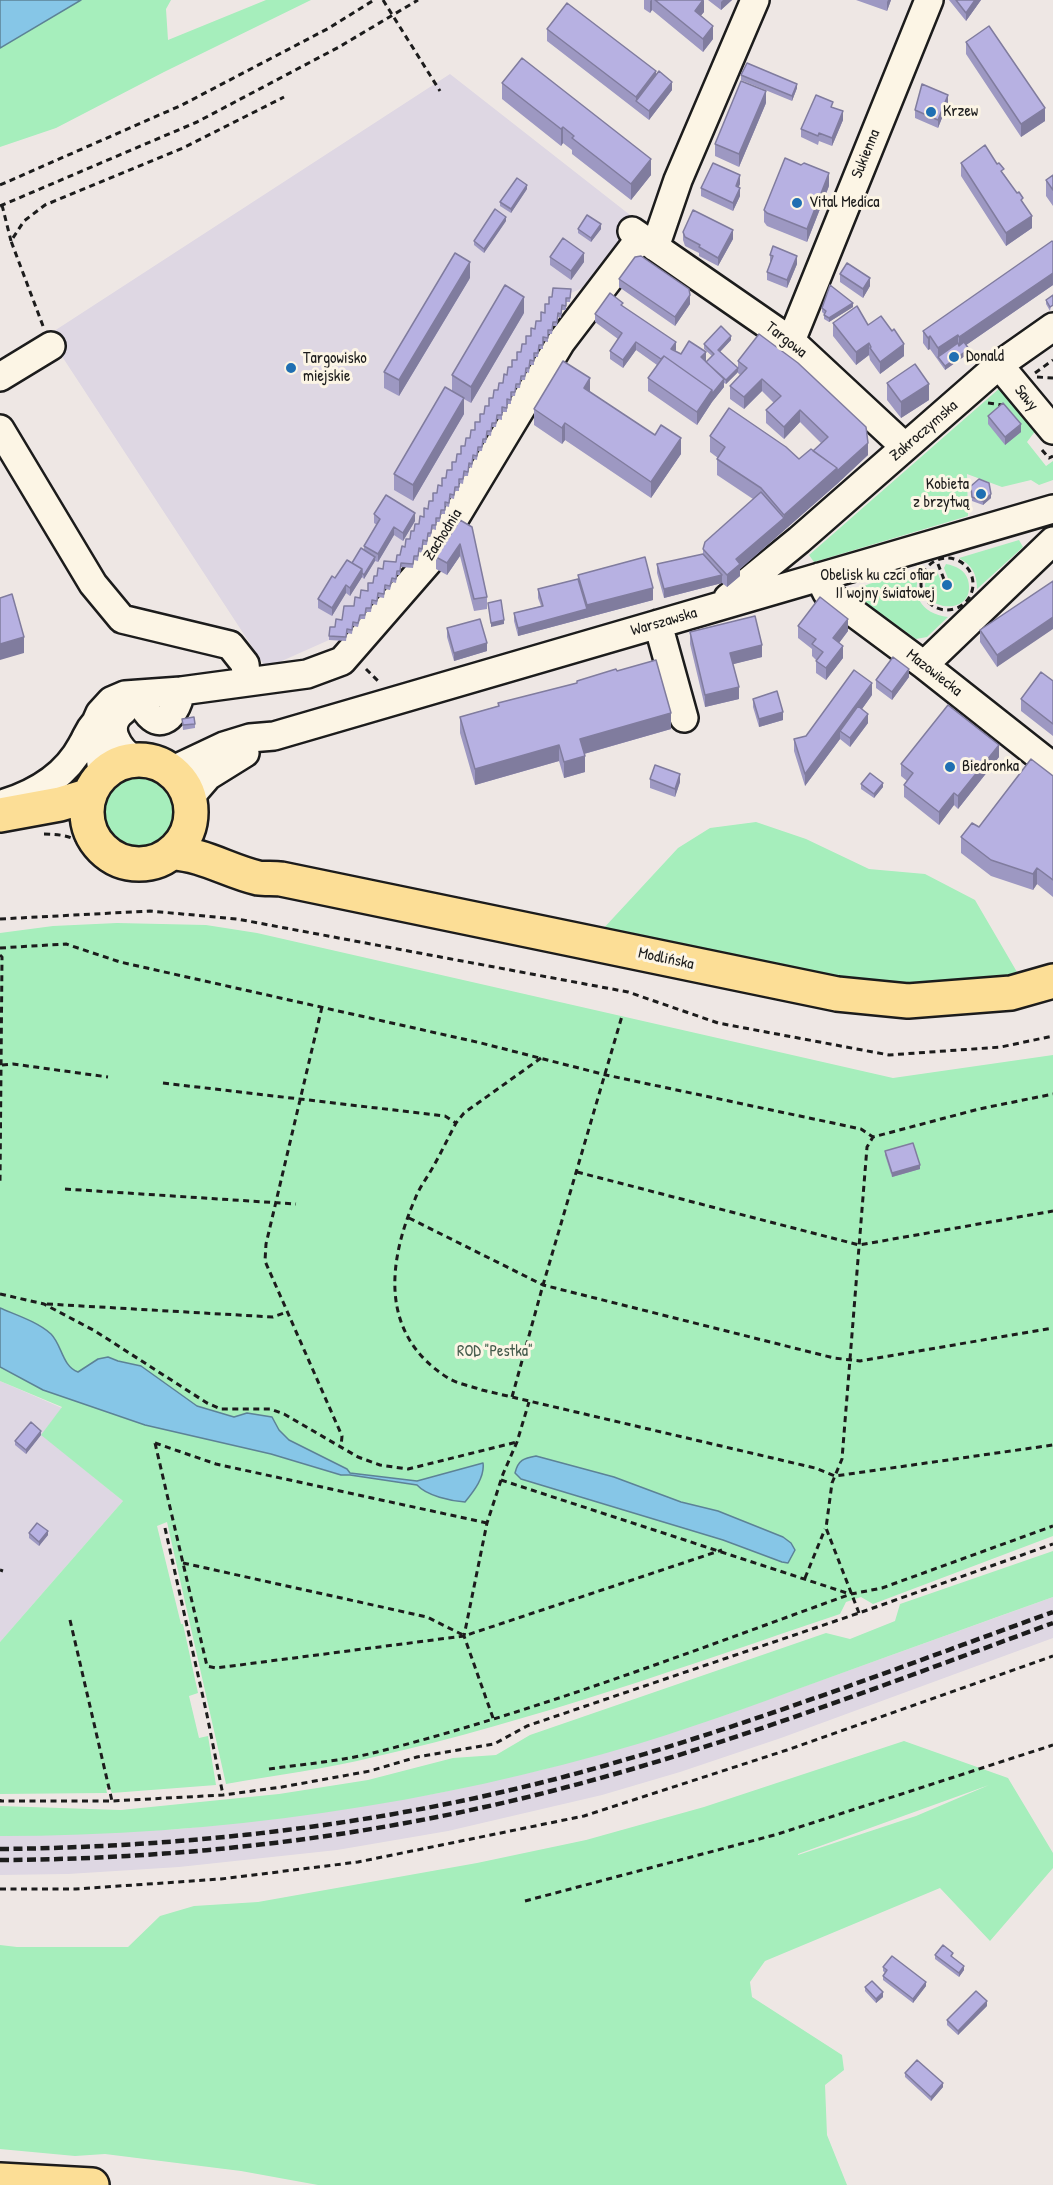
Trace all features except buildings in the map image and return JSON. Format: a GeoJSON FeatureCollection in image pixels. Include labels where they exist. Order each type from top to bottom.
{"type":"FeatureCollection","features":[{"type":"Feature","properties":{"kind":"main road"},"geometry":{"type":"LineString","coordinates":[[0,815],[72,801],[98,784],[118,765],[135,760],[159,764],[181,780],[190,808],[188,832],[165,865],[160,860],[147,864],[121,861],[109,855],[99,845],[90,829],[87,808],[98,784]]}},
{"type":"Feature","properties":{"kind":"main road","name":"Modlińska"},"geometry":{"type":"LineString","coordinates":[[190,808],[200,829],[215,841],[281,879]]}},
{"type":"Feature","properties":{"kind":"main road"},"geometry":{"type":"LineString","coordinates":[[0,825],[61,823],[76,824],[90,829]]}},
{"type":"Feature","properties":{"kind":"main road","name":"Modlińska"},"geometry":{"type":"LineString","coordinates":[[165,865],[188,854],[206,858],[259,878],[281,879],[837,994],[908,1001],[1011,993],[1053,981]]}},
{"type":"Feature","properties":{"kind":"main road"},"geometry":{"type":"LineString","coordinates":[[0,2180],[92,2185]]}},
{"type":"Feature","properties":{"kind":"street"},"geometry":{"type":"LineString","coordinates":[[643,238],[678,180],[755,0]]}},
{"type":"Feature","properties":{"kind":"street","name":"Sukienna"},"geometry":{"type":"LineString","coordinates":[[791,341],[929,0]]}},
{"type":"Feature","properties":{"kind":"street","name":"Targowa"},"geometry":{"type":"LineString","coordinates":[[643,238],[791,341],[905,447]]}},
{"type":"Feature","properties":{"kind":"street","name":"Zachodnia"},"geometry":{"type":"LineString","coordinates":[[145,697],[149,717],[155,720],[164,719],[170,717],[175,711],[181,691],[247,682],[306,662],[342,661],[429,561],[561,342],[643,238]]}},
{"type":"Feature","properties":{"kind":"street","name":"Zakroczymska"},"geometry":{"type":"LineString","coordinates":[[714,608],[799,540],[999,365],[1053,327]]}},
{"type":"Feature","properties":{"kind":"street"},"geometry":{"type":"LineString","coordinates":[[0,377],[51,346]]}},
{"type":"Feature","properties":{"kind":"street","name":"Sawy"},"geometry":{"type":"LineString","coordinates":[[999,365],[1053,430]]}},
{"type":"Feature","properties":{"kind":"street"},"geometry":{"type":"LineString","coordinates":[[0,429],[93,584],[122,619],[230,645],[245,664],[247,682]]}},
{"type":"Feature","properties":{"kind":"street","name":"Warszawska"},"geometry":{"type":"LineString","coordinates":[[171,771],[224,746],[250,738],[274,736],[1053,509]]}},
{"type":"Feature","properties":{"kind":"street","name":"Zakroczymska"},"geometry":{"type":"LineString","coordinates":[[789,586],[784,562],[799,540]]}},
{"type":"Feature","properties":{"kind":"street"},"geometry":{"type":"LineString","coordinates":[[924,665],[1053,541]]}},
{"type":"Feature","properties":{"kind":"street","name":"Mazowiecka"},"geometry":{"type":"LineString","coordinates":[[819,577],[827,593],[924,665],[1053,767]]}},
{"type":"Feature","properties":{"kind":"street"},"geometry":{"type":"LineString","coordinates":[[658,624],[684,718]]}},
{"type":"Feature","properties":{"kind":"street"},"geometry":{"type":"LineString","coordinates":[[0,805],[24,798],[51,783],[67,766],[82,745],[87,732],[111,701],[125,695],[145,697]]}},
{"type":"Feature","properties":{"kind":"street"},"geometry":{"type":"LineString","coordinates":[[135,760],[124,754],[112,730],[119,714],[145,697]]}},
{"type":"Feature","properties":{"kind":"street"},"geometry":{"type":"LineString","coordinates":[[96,722],[101,764],[98,784]]}},
{"type":"Feature","properties":{"kind":"street","name":"Warszawska"},"geometry":{"type":"LineString","coordinates":[[190,808],[208,776],[274,736]]}},
{"type":"Feature","properties":{"kind":"path"},"geometry":{"type":"LineString","coordinates":[[0,185],[182,105],[329,28],[374,0]]}},
{"type":"Feature","properties":{"kind":"path"},"geometry":{"type":"LineString","coordinates":[[383,0],[440,91]]}},
{"type":"Feature","properties":{"kind":"path"},"geometry":{"type":"LineString","coordinates":[[51,346],[11,241],[1,206],[197,122],[339,47],[418,0]]}},
{"type":"Feature","properties":{"kind":"path"},"geometry":{"type":"LineString","coordinates":[[11,241],[24,220],[45,205],[183,148],[284,97]]}},
{"type":"Feature","properties":{"kind":"path"},"geometry":{"type":"LineString","coordinates":[[988,404],[1009,406]]}},
{"type":"Feature","properties":{"kind":"path"},"geometry":{"type":"LineString","coordinates":[[948,558],[956,560],[963,564],[972,578],[973,586],[967,601],[953,610],[945,611],[930,605],[921,591],[922,575],[926,568],[936,560],[948,558]]}},
{"type":"Feature","properties":{"kind":"path"},"geometry":{"type":"LineString","coordinates":[[936,560],[945,582]]}},
{"type":"Feature","properties":{"kind":"path"},"geometry":{"type":"LineString","coordinates":[[362,665],[379,680]]}},
{"type":"Feature","properties":{"kind":"path"},"geometry":{"type":"LineString","coordinates":[[40,834],[60,834],[77,840],[96,862],[109,872],[129,879],[165,865]]}},
{"type":"Feature","properties":{"kind":"path"},"geometry":{"type":"LineString","coordinates":[[0,919],[150,911],[237,919],[628,992],[718,1023],[889,1055],[1001,1047],[1053,1036]]}},
{"type":"Feature","properties":{"kind":"path"},"geometry":{"type":"LineString","coordinates":[[0,948],[66,944],[120,962],[322,1007],[606,1075],[861,1129],[873,1137]]}},
{"type":"Feature","properties":{"kind":"path"},"geometry":{"type":"LineString","coordinates":[[0,955],[2,957],[0,1183]]}},
{"type":"Feature","properties":{"kind":"path"},"geometry":{"type":"LineString","coordinates":[[322,1007],[266,1244],[265,1261],[342,1436],[341,1448]]}},
{"type":"Feature","properties":{"kind":"path"},"geometry":{"type":"LineString","coordinates":[[512,1398],[622,1016]]}},
{"type":"Feature","properties":{"kind":"path"},"geometry":{"type":"LineString","coordinates":[[541,1058],[464,1113],[456,1123],[415,1199],[401,1235],[395,1266],[394,1292],[398,1316],[411,1342],[426,1362],[449,1379],[512,1398],[815,1468],[835,1476],[1053,1445]]}},
{"type":"Feature","properties":{"kind":"path"},"geometry":{"type":"LineString","coordinates":[[1,1065],[108,1077]]}},
{"type":"Feature","properties":{"kind":"path"},"geometry":{"type":"LineString","coordinates":[[163,1083],[445,1116],[456,1123]]}},
{"type":"Feature","properties":{"kind":"path"},"geometry":{"type":"LineString","coordinates":[[804,1579],[826,1527],[827,1507],[835,1476],[843,1459],[867,1147],[873,1137],[979,1109],[1053,1094]]}},
{"type":"Feature","properties":{"kind":"path"},"geometry":{"type":"LineString","coordinates":[[577,1172],[859,1245],[1053,1211]]}},
{"type":"Feature","properties":{"kind":"path"},"geometry":{"type":"LineString","coordinates":[[65,1189],[296,1204]]}},
{"type":"Feature","properties":{"kind":"path"},"geometry":{"type":"LineString","coordinates":[[409,1218],[543,1285],[834,1358],[860,1361],[1053,1328]]}},
{"type":"Feature","properties":{"kind":"path"},"geometry":{"type":"LineString","coordinates":[[0,1294],[44,1304],[273,1317],[287,1312]]}},
{"type":"Feature","properties":{"kind":"path"},"geometry":{"type":"LineString","coordinates":[[44,1304],[95,1331],[207,1403],[221,1409],[270,1409],[284,1414],[341,1448],[380,1465],[408,1469],[517,1442]]}},
{"type":"Feature","properties":{"kind":"path"},"geometry":{"type":"LineString","coordinates":[[494,1718],[464,1636],[487,1523],[529,1402]]}},
{"type":"Feature","properties":{"kind":"path"},"geometry":{"type":"LineString","coordinates":[[487,1523],[216,1464],[155,1443],[207,1666],[216,1668],[464,1636],[722,1550]]}},
{"type":"Feature","properties":{"kind":"path"},"geometry":{"type":"LineString","coordinates":[[501,1480],[722,1550],[851,1594]]}},
{"type":"Feature","properties":{"kind":"path"},"geometry":{"type":"LineString","coordinates":[[269,1769],[375,1753],[494,1718],[633,1673],[851,1594],[882,1588],[1053,1526]]}},
{"type":"Feature","properties":{"kind":"path"},"geometry":{"type":"LineString","coordinates":[[826,1527],[859,1613]]}},
{"type":"Feature","properties":{"kind":"path"},"geometry":{"type":"LineString","coordinates":[[165,1528],[223,1794]]}},
{"type":"Feature","properties":{"kind":"path"},"geometry":{"type":"LineString","coordinates":[[0,1800],[112,1801],[223,1794],[282,1787],[370,1771],[427,1755],[494,1744],[527,1726],[1053,1544]]}},
{"type":"Feature","properties":{"kind":"path"},"geometry":{"type":"LineString","coordinates":[[183,1563],[427,1617],[464,1636]]}},
{"type":"Feature","properties":{"kind":"path"},"geometry":{"type":"LineString","coordinates":[[70,1620],[112,1801]]}},
{"type":"Feature","properties":{"kind":"path"},"geometry":{"type":"LineString","coordinates":[[0,1889],[76,1889],[221,1879],[301,1870],[358,1862],[584,1816],[788,1750],[1053,1656]]}},
{"type":"Feature","properties":{"kind":"path"},"geometry":{"type":"LineString","coordinates":[[525,1901],[778,1834],[1053,1744]]}},
{"type":"Feature","properties":{"kind":"shaded area","name":"Targowisko miejskie"},"geometry":{"type":"Polygon","coordinates":[[[450,74],[639,222],[587,286],[571,293],[553,293],[552,301],[541,325],[396,566],[383,573],[368,595],[335,632],[330,631],[329,640],[266,668],[48,335],[450,74]]]}},
{"type":"Feature","properties":{"kind":"shaded area"},"geometry":{"type":"Polygon","coordinates":[[[0,1381],[62,1408],[42,1435],[123,1501],[0,1642],[0,1381]]]}},
{"type":"Feature","properties":{"kind":"shaded area"},"geometry":{"type":"Polygon","coordinates":[[[1053,1597],[1053,1638],[781,1738],[602,1795],[448,1831],[337,1850],[179,1867],[68,1874],[0,1875],[0,1836],[180,1829],[281,1818],[439,1793],[541,1770],[642,1742],[725,1715],[1053,1597]]]}},
{"type":"Feature","properties":{"kind":"green space"},"geometry":{"type":"Polygon","coordinates":[[[81,0],[171,0],[166,9],[168,40],[266,0],[311,0],[56,128],[0,147],[0,48],[81,0]]]}},
{"type":"Feature","properties":{"kind":"green space"},"geometry":{"type":"Polygon","coordinates":[[[1001,387],[1036,430],[1027,442],[1046,466],[1053,461],[1053,480],[1039,485],[1031,480],[1002,487],[967,474],[968,516],[814,562],[809,555],[1001,387]]]}},
{"type":"Feature","properties":{"kind":"green space"},"geometry":{"type":"Polygon","coordinates":[[[1019,540],[1023,547],[977,589],[973,570],[959,558],[1019,540]]]}},
{"type":"Feature","properties":{"kind":"green space"},"geometry":{"type":"Polygon","coordinates":[[[946,564],[960,569],[968,580],[968,594],[963,602],[953,606],[942,606],[932,601],[926,594],[925,583],[933,569],[937,571],[944,589],[951,586],[944,568],[946,564]]]}},
{"type":"Feature","properties":{"kind":"green space"},"geometry":{"type":"Polygon","coordinates":[[[922,568],[917,586],[920,601],[931,612],[948,617],[927,637],[916,639],[864,602],[861,594],[864,586],[922,568]]]}},
{"type":"Feature","properties":{"kind":"green space"},"geometry":{"type":"Polygon","coordinates":[[[139,772],[154,775],[167,784],[176,797],[179,812],[176,827],[167,840],[154,849],[139,852],[124,849],[111,840],[102,827],[99,812],[102,797],[111,784],[124,775],[139,772]]]}},
{"type":"Feature","properties":{"kind":"green space"},"geometry":{"type":"Polygon","coordinates":[[[756,822],[806,839],[869,869],[925,874],[975,900],[1017,972],[965,988],[907,994],[602,930],[678,848],[710,828],[756,822]]]}},
{"type":"Feature","properties":{"kind":"green space","name":"ROD \"Pestka\""},"geometry":{"type":"Polygon","coordinates":[[[117,923],[206,925],[257,933],[893,1078],[1053,1055],[1053,1536],[873,1604],[861,1597],[846,1602],[840,1614],[551,1710],[433,1743],[356,1761],[226,1784],[167,1522],[157,1526],[181,1624],[183,1624],[198,1693],[189,1696],[199,1738],[208,1736],[216,1785],[112,1793],[109,1787],[106,1788],[107,1793],[0,1794],[0,1642],[123,1501],[41,1435],[62,1407],[0,1381],[0,933],[53,926],[117,923]]]}},
{"type":"Feature","properties":{"kind":"green space"},"geometry":{"type":"Polygon","coordinates":[[[1053,1551],[1053,1597],[717,1718],[563,1765],[484,1784],[324,1813],[162,1830],[81,1835],[0,1836],[0,1806],[121,1810],[279,1794],[368,1780],[453,1758],[496,1755],[530,1735],[826,1633],[850,1639],[895,1621],[900,1604],[1053,1551]]]}},
{"type":"Feature","properties":{"kind":"green space"},"geometry":{"type":"Polygon","coordinates":[[[904,1741],[1008,1778],[1053,1853],[1053,1868],[990,1941],[940,1888],[765,1961],[750,1982],[752,1997],[842,2055],[844,2070],[825,2085],[827,2135],[847,2185],[318,2185],[241,2171],[105,2154],[75,2156],[0,2149],[0,1945],[128,1947],[160,1916],[194,1906],[258,1902],[477,1863],[586,1840],[704,1807],[904,1741]],[[989,1785],[798,1855],[916,1816],[989,1785]]]}},
{"type":"Feature","properties":{"kind":"water"},"geometry":{"type":"Polygon","coordinates":[[[0,0],[81,0],[0,48],[0,0]]]}},
{"type":"Feature","properties":{"kind":"water"},"geometry":{"type":"Polygon","coordinates":[[[0,1308],[33,1322],[51,1334],[65,1360],[78,1372],[98,1359],[108,1357],[141,1366],[197,1406],[234,1417],[247,1413],[272,1417],[279,1430],[289,1440],[347,1469],[350,1473],[417,1481],[483,1463],[481,1479],[465,1502],[453,1500],[433,1495],[417,1485],[341,1475],[271,1454],[145,1425],[43,1390],[0,1367],[0,1308]]]}},
{"type":"Feature","properties":{"kind":"water"},"geometry":{"type":"Polygon","coordinates":[[[536,1456],[614,1477],[681,1502],[718,1511],[783,1537],[791,1543],[795,1550],[788,1563],[782,1562],[723,1540],[521,1479],[515,1473],[518,1465],[525,1459],[536,1456]]]}},
{"type":"Feature","properties":{"kind":"railway"},"geometry":{"type":"LineString","coordinates":[[0,1849],[143,1844],[215,1838],[357,1820],[497,1793],[629,1759],[690,1740],[812,1699],[1053,1612]]}},
{"type":"Feature","properties":{"kind":"railway"},"geometry":{"type":"LineString","coordinates":[[0,1860],[143,1855],[286,1842],[427,1819],[497,1804],[690,1752],[1053,1623]]}},
{"type":"Feature","properties":{"kind":"place","name":"Krzew"},"geometry":{"type":"Point","coordinates":[931,112]}},
{"type":"Feature","properties":{"kind":"place","name":"Vital Medica"},"geometry":{"type":"Point","coordinates":[797,203]}},
{"type":"Feature","properties":{"kind":"place","name":"Donald"},"geometry":{"type":"Point","coordinates":[954,357]}},
{"type":"Feature","properties":{"kind":"place","name":"Targowisko miejskie"},"geometry":{"type":"Point","coordinates":[291,368]}},
{"type":"Feature","properties":{"kind":"place","name":"Kobieta z brzytwą"},"geometry":{"type":"Point","coordinates":[981,494]}},
{"type":"Feature","properties":{"kind":"place","name":"Obelisk ku czci ofiar II wojny światowej"},"geometry":{"type":"Point","coordinates":[947,585]}},
{"type":"Feature","properties":{"kind":"place","name":"Biedronka"},"geometry":{"type":"Point","coordinates":[950,767]}}]}
